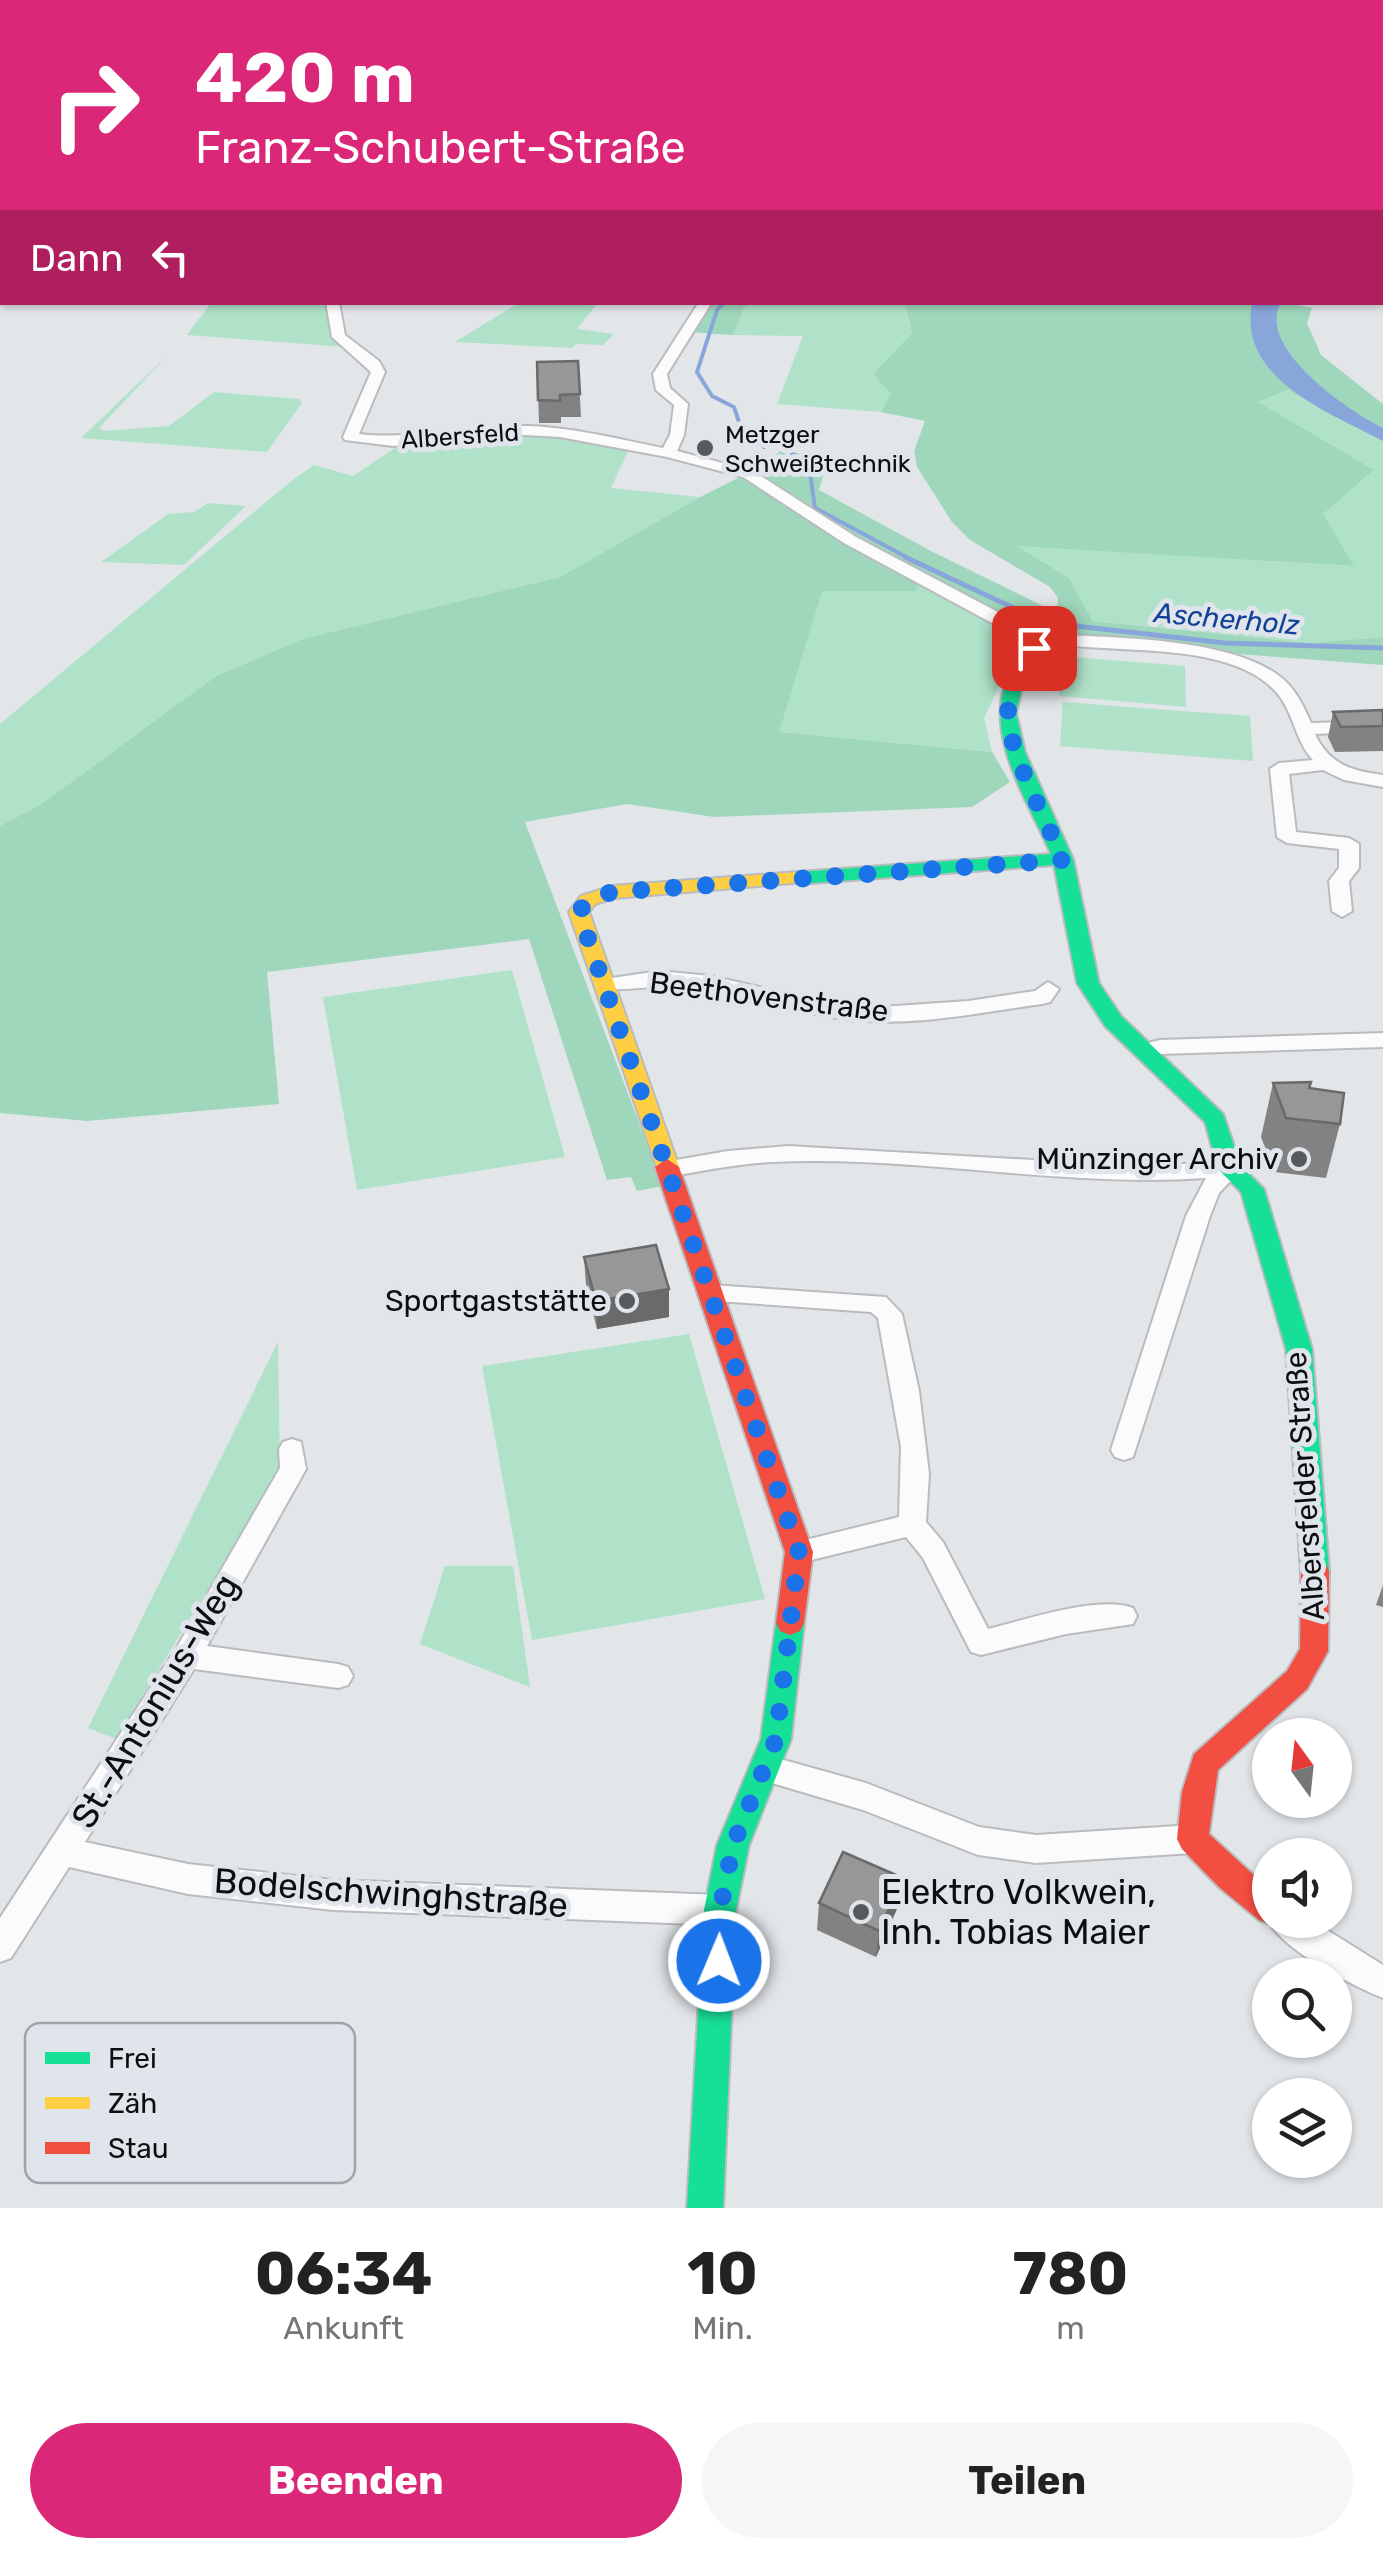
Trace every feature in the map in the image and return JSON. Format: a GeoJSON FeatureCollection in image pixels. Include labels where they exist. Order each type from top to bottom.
{"type":"FeatureCollection","features":[{"type":"Feature","properties":{"kind":"main road","name":"Albersfelder Straße"},"geometry":{"type":"LineString","coordinates":[[1042,638],[1015,679],[1008,713],[1016,752],[1063,860],[1088,984],[1113,1021],[1216,1119],[1230,1168],[1252,1189],[1299,1349],[1317,1621],[1314,1651],[1297,1680],[1205,1763],[1197,1792],[1194,1840]]}},
{"type":"Feature","properties":{"kind":"main road"},"geometry":{"type":"LineString","coordinates":[[705,2208],[720,1910],[733,1845],[776,1739],[799,1552],[579,912],[588,900],[612,892],[1063,860]]}},
{"type":"Feature","properties":{"kind":"main road"},"geometry":{"type":"LineString","coordinates":[[1194,1840],[1252,1895]]}},
{"type":"Feature","properties":{"kind":"street","name":"Albersfeld"},"geometry":{"type":"LineString","coordinates":[[333,305],[339,337],[374,364],[378,372],[350,437],[417,441],[508,430],[560,433],[668,453],[748,474],[850,540],[1022,632],[1042,638],[1225,659],[1262,672],[1281,687],[1322,765]]}},
{"type":"Feature","properties":{"kind":"street"},"geometry":{"type":"LineString","coordinates":[[668,453],[676,435],[681,404],[663,390],[660,374],[704,305]]}},
{"type":"Feature","properties":{"kind":"street"},"geometry":{"type":"LineString","coordinates":[[1304,729],[1383,726]]}},
{"type":"Feature","properties":{"kind":"street"},"geometry":{"type":"LineString","coordinates":[[1342,911],[1339,882],[1350,868],[1349,844],[1287,838],[1279,769],[1322,765],[1349,779],[1383,781]]}},
{"type":"Feature","properties":{"kind":"street","name":"Beethovenstraße"},"geometry":{"type":"LineString","coordinates":[[605,985],[669,978],[726,985],[843,1012],[886,1014],[1042,997],[1048,988]]}},
{"type":"Feature","properties":{"kind":"street"},"geometry":{"type":"LineString","coordinates":[[1143,1050],[1160,1046],[1383,1040]]}},
{"type":"Feature","properties":{"kind":"street"},"geometry":{"type":"LineString","coordinates":[[668,1169],[790,1154],[1085,1170],[1191,1173],[1230,1168]]}},
{"type":"Feature","properties":{"kind":"street"},"geometry":{"type":"LineString","coordinates":[[1124,1450],[1198,1216],[1209,1188],[1230,1168]]}},
{"type":"Feature","properties":{"kind":"street"},"geometry":{"type":"LineString","coordinates":[[712,1294],[877,1304],[890,1314],[914,1464],[916,1504],[912,1525]]}},
{"type":"Feature","properties":{"kind":"street","name":"St.-Antonius-Weg"},"geometry":{"type":"LineString","coordinates":[[0,1947],[186,1656],[293,1469],[292,1449]]}},
{"type":"Feature","properties":{"kind":"street"},"geometry":{"type":"LineString","coordinates":[[799,1552],[912,1525]]}},
{"type":"Feature","properties":{"kind":"street"},"geometry":{"type":"LineString","coordinates":[[912,1525],[933,1550],[982,1644],[1066,1622],[1123,1616]]}},
{"type":"Feature","properties":{"kind":"street"},"geometry":{"type":"LineString","coordinates":[[186,1656],[338,1676]]}},
{"type":"Feature","properties":{"kind":"street"},"geometry":{"type":"LineString","coordinates":[[766,1768],[866,1797],[978,1842],[1036,1849],[1194,1840]]}},
{"type":"Feature","properties":{"kind":"street","name":"Bodelschwinghstraße"},"geometry":{"type":"LineString","coordinates":[[64,1852],[188,1879],[333,1895],[720,1910]]}},
{"type":"Feature","properties":{"kind":"street"},"geometry":{"type":"LineString","coordinates":[[1310,1938],[1383,1982]]}},
{"type":"Feature","properties":{"kind":"green space"},"geometry":{"type":"Polygon","coordinates":[[[210,305],[328,305],[330,330],[345,347],[187,335],[210,305]]]}},
{"type":"Feature","properties":{"kind":"green space"},"geometry":{"type":"Polygon","coordinates":[[[515,305],[596,305],[577,329],[614,334],[603,345],[576,344],[572,348],[455,342],[515,305]]]}},
{"type":"Feature","properties":{"kind":"green space"},"geometry":{"type":"Polygon","coordinates":[[[705,305],[749,305],[733,335],[686,332],[705,305]]]}},
{"type":"Feature","properties":{"kind":"green space"},"geometry":{"type":"Polygon","coordinates":[[[905,305],[912,333],[873,374],[892,394],[881,412],[777,404],[803,336],[733,335],[744,308],[905,305]]]}},
{"type":"Feature","properties":{"kind":"green space"},"geometry":{"type":"Polygon","coordinates":[[[905,305],[1312,308],[1307,323],[1321,355],[1383,404],[1383,441],[1288,390],[1258,402],[1374,470],[1323,514],[1354,566],[1017,546],[1069,578],[1093,621],[1310,643],[1383,637],[1383,665],[1042,639],[920,578],[916,591],[822,591],[779,732],[992,752],[1010,782],[972,807],[714,817],[627,804],[525,822],[663,1186],[637,1191],[631,1177],[607,1180],[529,939],[267,972],[279,1104],[87,1121],[0,1113],[0,826],[43,803],[216,676],[302,639],[560,577],[762,466],[780,451],[824,473],[819,490],[1057,613],[1058,598],[1050,587],[970,540],[952,522],[917,467],[914,451],[925,421],[881,412],[891,394],[873,374],[912,333],[905,305]]]}},
{"type":"Feature","properties":{"kind":"green space"},"geometry":{"type":"Polygon","coordinates":[[[167,356],[99,428],[105,431],[169,426],[214,392],[299,399],[302,403],[267,452],[81,438],[167,356]]]}},
{"type":"Feature","properties":{"kind":"green space"},"geometry":{"type":"Polygon","coordinates":[[[1288,390],[1383,441],[1383,637],[1310,643],[1093,621],[1069,578],[1015,545],[1352,566],[1322,514],[1373,471],[1258,402],[1288,390]]]}},
{"type":"Feature","properties":{"kind":"green space"},"geometry":{"type":"Polygon","coordinates":[[[534,433],[628,451],[611,488],[700,497],[560,577],[302,639],[216,676],[43,803],[0,826],[0,724],[290,482],[314,465],[353,476],[398,446],[534,433]]]}},
{"type":"Feature","properties":{"kind":"green space"},"geometry":{"type":"Polygon","coordinates":[[[208,503],[246,506],[184,565],[101,562],[168,514],[194,512],[208,503]]]}},
{"type":"Feature","properties":{"kind":"green space"},"geometry":{"type":"Polygon","coordinates":[[[921,578],[1022,632],[984,718],[992,752],[778,732],[821,591],[915,591],[921,578]]]}},
{"type":"Feature","properties":{"kind":"green space"},"geometry":{"type":"Polygon","coordinates":[[[1062,656],[1185,666],[1186,707],[1059,696],[1062,656]]]}},
{"type":"Feature","properties":{"kind":"green space"},"geometry":{"type":"Polygon","coordinates":[[[1063,702],[1250,716],[1253,761],[1060,746],[1063,702]]]}},
{"type":"Feature","properties":{"kind":"green space"},"geometry":{"type":"Polygon","coordinates":[[[512,970],[565,1157],[357,1190],[323,997],[512,970]]]}},
{"type":"Feature","properties":{"kind":"green space"},"geometry":{"type":"Polygon","coordinates":[[[689,1334],[765,1599],[532,1640],[482,1366],[689,1334]]]}},
{"type":"Feature","properties":{"kind":"green space"},"geometry":{"type":"Polygon","coordinates":[[[278,1342],[280,1472],[116,1739],[88,1728],[278,1342]]]}},
{"type":"Feature","properties":{"kind":"green space"},"geometry":{"type":"Polygon","coordinates":[[[445,1566],[513,1566],[530,1687],[420,1644],[445,1566]]]}},
{"type":"Feature","properties":{"kind":"water"},"geometry":{"type":"Polygon","coordinates":[[[1252,305],[1280,305],[1276,320],[1281,339],[1293,357],[1328,393],[1383,428],[1383,441],[1292,390],[1259,353],[1251,330],[1252,305]]]}},
{"type":"Feature","properties":{"kind":"building"},"geometry":{"type":"Polygon","coordinates":[[[578,361],[580,394],[560,395],[560,401],[538,400],[537,362],[578,361]]]}},
{"type":"Feature","properties":{"kind":"building"},"geometry":{"type":"Polygon","coordinates":[[[1383,710],[1383,726],[1341,727],[1333,712],[1383,710]]]}},
{"type":"Feature","properties":{"kind":"building"},"geometry":{"type":"Polygon","coordinates":[[[1311,1082],[1309,1088],[1344,1093],[1340,1124],[1286,1118],[1273,1083],[1311,1082]]]}},
{"type":"Feature","properties":{"kind":"building"},"geometry":{"type":"Polygon","coordinates":[[[656,1245],[669,1289],[596,1301],[584,1257],[656,1245]]]}},
{"type":"Feature","properties":{"kind":"building"},"geometry":{"type":"Polygon","coordinates":[[[843,1852],[903,1878],[879,1931],[819,1903],[843,1852]]]}},
{"type":"Feature","properties":{"kind":"waterway","name":"Ascherholz"},"geometry":{"type":"LineString","coordinates":[[721,305],[697,372],[712,396],[734,407],[741,428],[764,447]]}},
{"type":"Feature","properties":{"kind":"waterway","name":"Ascherholz"},"geometry":{"type":"LineString","coordinates":[[792,454],[808,459],[815,508],[910,559]]}},
{"type":"Feature","properties":{"kind":"waterway","name":"Ascherholz"},"geometry":{"type":"LineString","coordinates":[[905,557],[1037,619]]}},
{"type":"Feature","properties":{"kind":"waterway","name":"Ascherholz"},"geometry":{"type":"LineString","coordinates":[[1067,625],[1225,643],[1383,648]]}},
{"type":"Feature","properties":{"kind":"traffic: fast"},"geometry":{"type":"LineString","coordinates":[[1042,639],[1015,679],[1007,713],[1016,752],[1063,859],[1088,983],[1113,1021],[1215,1119],[1230,1169],[1252,1189],[1299,1349],[1315,1571]]}},
{"type":"Feature","properties":{"kind":"traffic: fast"},"geometry":{"type":"LineString","coordinates":[[798,878],[1063,859]]}},
{"type":"Feature","properties":{"kind":"traffic: fast"},"geometry":{"type":"LineString","coordinates":[[705,2208],[720,1910],[733,1845],[776,1739],[790,1623]]}},
{"type":"Feature","properties":{"kind":"traffic: slow"},"geometry":{"type":"LineString","coordinates":[[667,1167],[579,912],[588,900],[612,892],[798,878]]}},
{"type":"Feature","properties":{"kind":"traffic: jam"},"geometry":{"type":"LineString","coordinates":[[667,1167],[799,1552],[790,1623]]}},
{"type":"Feature","properties":{"kind":"traffic: jam"},"geometry":{"type":"LineString","coordinates":[[1252,1895],[1193,1839],[1197,1792],[1205,1763],[1297,1680],[1314,1651],[1315,1571]]}},
{"type":"Feature","properties":{"kind":"place","name":"Metzger Schweißtechnik"},"geometry":{"type":"Point","coordinates":[705,448]}},
{"type":"Feature","properties":{"kind":"place","name":"Münzinger Archiv"},"geometry":{"type":"Point","coordinates":[1299,1159]}},
{"type":"Feature","properties":{"kind":"place","name":"Sportgaststätte"},"geometry":{"type":"Point","coordinates":[627,1301]}},
{"type":"Feature","properties":{"kind":"place","name":"Elektro Volkwein, Inh. Tobias Maier"},"geometry":{"type":"Point","coordinates":[861,1912]}},
{"type":"Feature","properties":{"kind":"route"},"geometry":{"type":"LineString","coordinates":[[719,1961],[720,1910],[733,1845],[776,1739],[799,1552],[579,912],[582,904],[597,894],[612,892],[1063,860],[1016,752],[1008,713],[1015,679],[1034,648]]}}]}
